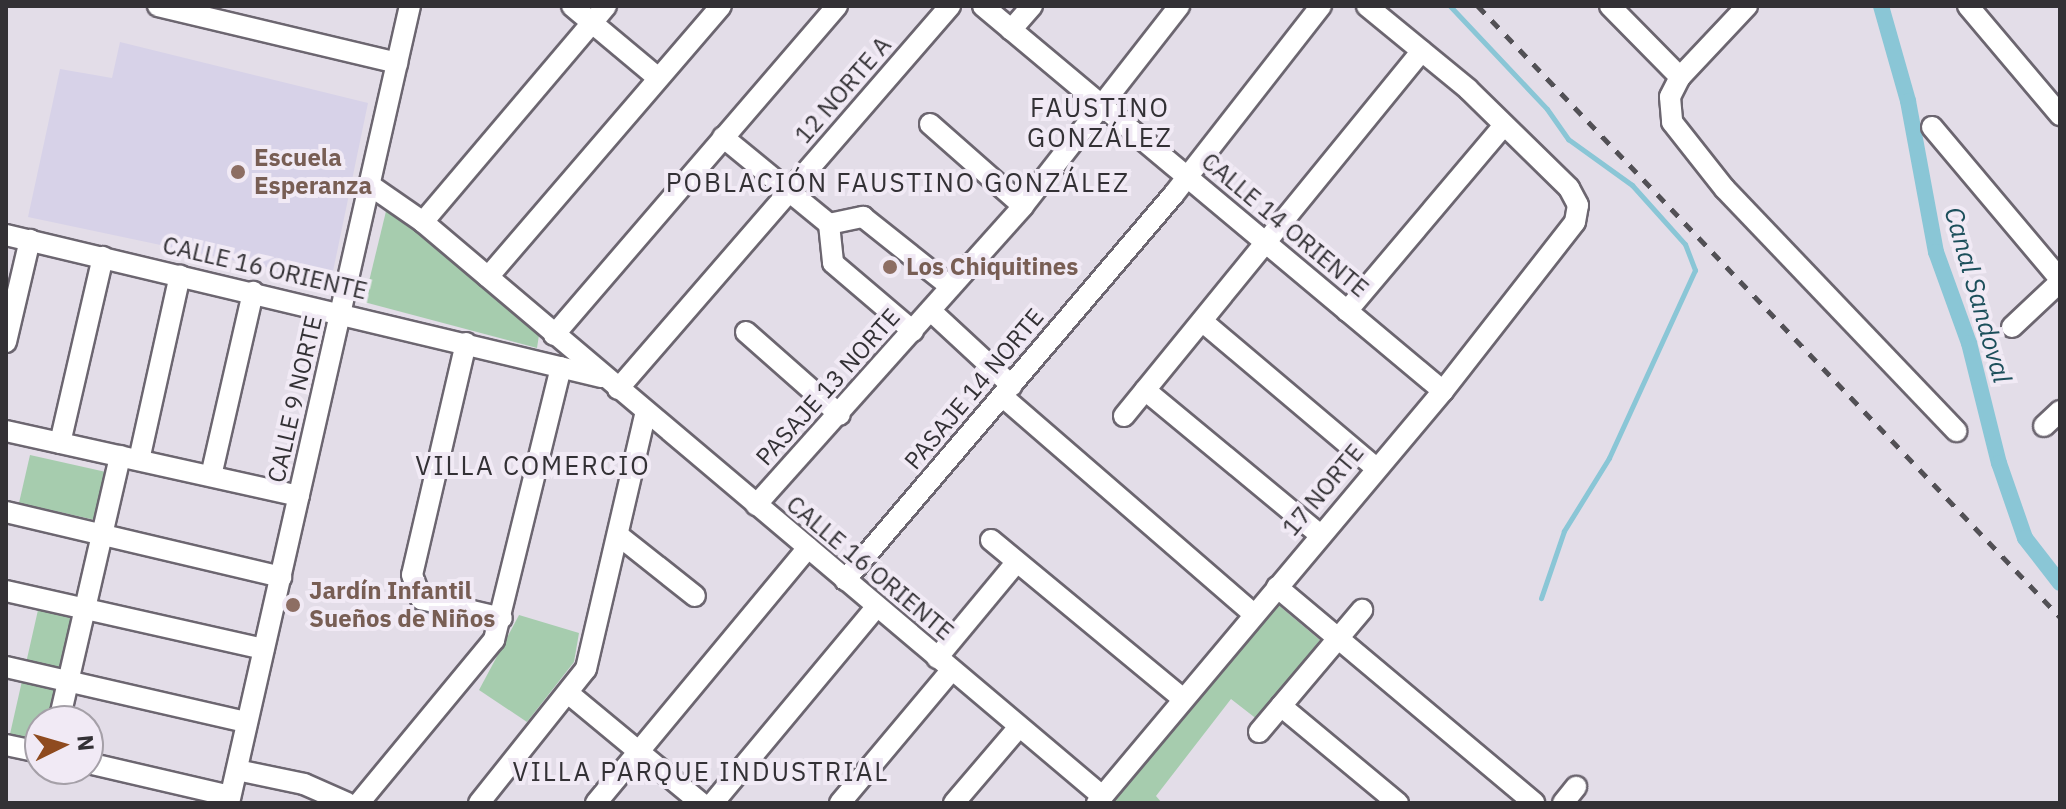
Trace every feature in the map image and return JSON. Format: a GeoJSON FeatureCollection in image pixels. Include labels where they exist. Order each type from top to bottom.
{"type":"FeatureCollection","features":[{"type":"Feature","properties":{"kind":"street"},"geometry":{"type":"LineString","coordinates":[[158,6],[397,63]]}},
{"type":"Feature","properties":{"kind":"street","name":"CALLE 9 NORTE"},"geometry":{"type":"LineString","coordinates":[[229,800],[410,6]]}},
{"type":"Feature","properties":{"kind":"street"},"geometry":{"type":"LineString","coordinates":[[572,6],[658,78]]}},
{"type":"Feature","properties":{"kind":"street"},"geometry":{"type":"LineString","coordinates":[[423,222],[606,6]]}},
{"type":"Feature","properties":{"kind":"street"},"geometry":{"type":"LineString","coordinates":[[488,277],[721,6]]}},
{"type":"Feature","properties":{"kind":"street"},"geometry":{"type":"LineString","coordinates":[[554,335],[837,6]]}},
{"type":"Feature","properties":{"kind":"street","name":"12 NORTE A"},"geometry":{"type":"LineString","coordinates":[[612,383],[789,193],[950,6]]}},
{"type":"Feature","properties":{"kind":"street","name":"CALLE 14 ORIENTE"},"geometry":{"type":"LineString","coordinates":[[983,6],[1443,391]]}},
{"type":"Feature","properties":{"kind":"street"},"geometry":{"type":"LineString","coordinates":[[1011,30],[1032,6]]}},
{"type":"Feature","properties":{"kind":"street","name":"PASAJE 13 NORTE"},"geometry":{"type":"LineString","coordinates":[[756,505],[840,415],[1023,206],[1179,6]]}},
{"type":"Feature","properties":{"kind":"street","name":"PASAJE 14 NORTE"},"geometry":{"type":"LineString","coordinates":[[845,580],[1174,194],[1184,174],[1321,6]]}},
{"type":"Feature","properties":{"kind":"street"},"geometry":{"type":"LineString","coordinates":[[1347,311],[1504,125],[1367,6]]}},
{"type":"Feature","properties":{"kind":"street"},"geometry":{"type":"LineString","coordinates":[[1610,6],[1680,77]]}},
{"type":"Feature","properties":{"kind":"street"},"geometry":{"type":"LineString","coordinates":[[1747,6],[1680,77],[1670,97],[1672,122],[1706,168],[1956,431]]}},
{"type":"Feature","properties":{"kind":"street"},"geometry":{"type":"LineString","coordinates":[[1968,6],[2060,115]]}},
{"type":"Feature","properties":{"kind":"street"},"geometry":{"type":"LineString","coordinates":[[1124,416],[1422,51]]}},
{"type":"Feature","properties":{"kind":"street"},"geometry":{"type":"LineString","coordinates":[[930,124],[1023,206]]}},
{"type":"Feature","properties":{"kind":"street","name":"17 NORTE"},"geometry":{"type":"LineString","coordinates":[[1100,800],[1443,391],[1575,222],[1578,205],[1569,188],[1504,125]]}},
{"type":"Feature","properties":{"kind":"street"},"geometry":{"type":"LineString","coordinates":[[1932,127],[2060,281],[2012,327]]}},
{"type":"Feature","properties":{"kind":"street"},"geometry":{"type":"LineString","coordinates":[[723,137],[829,224],[833,263],[913,331]]}},
{"type":"Feature","properties":{"kind":"street","name":"CALLE 16 ORIENTE"},"geometry":{"type":"LineString","coordinates":[[371,186],[423,222],[1019,727],[1100,800]]}},
{"type":"Feature","properties":{"kind":"street"},"geometry":{"type":"LineString","coordinates":[[829,224],[863,217],[951,287]]}},
{"type":"Feature","properties":{"kind":"street","name":"CALLE 16 ORIENTE"},"geometry":{"type":"LineString","coordinates":[[6,235],[342,312],[561,367],[612,383]]}},
{"type":"Feature","properties":{"kind":"street"},"geometry":{"type":"LineString","coordinates":[[6,342],[30,240]]}},
{"type":"Feature","properties":{"kind":"street"},"geometry":{"type":"LineString","coordinates":[[60,443],[103,257]]}},
{"type":"Feature","properties":{"kind":"street"},"geometry":{"type":"LineString","coordinates":[[63,705],[102,535],[130,458],[180,275]]}},
{"type":"Feature","properties":{"kind":"street"},"geometry":{"type":"LineString","coordinates":[[211,476],[253,292]]}},
{"type":"Feature","properties":{"kind":"street"},"geometry":{"type":"LineString","coordinates":[[931,311],[1007,391],[1254,614]]}},
{"type":"Feature","properties":{"kind":"street"},"geometry":{"type":"LineString","coordinates":[[1202,321],[1376,468]]}},
{"type":"Feature","properties":{"kind":"street"},"geometry":{"type":"LineString","coordinates":[[746,332],[840,415]]}},
{"type":"Feature","properties":{"kind":"street"},"geometry":{"type":"LineString","coordinates":[[466,343],[412,575],[421,599],[502,618]]}},
{"type":"Feature","properties":{"kind":"street"},"geometry":{"type":"LineString","coordinates":[[359,803],[482,658],[502,618],[561,367]]}},
{"type":"Feature","properties":{"kind":"street"},"geometry":{"type":"LineString","coordinates":[[1145,390],[1320,535]]}},
{"type":"Feature","properties":{"kind":"street"},"geometry":{"type":"LineString","coordinates":[[2044,426],[2060,411]]}},
{"type":"Feature","properties":{"kind":"street"},"geometry":{"type":"LineString","coordinates":[[479,803],[568,693],[589,660],[646,412]]}},
{"type":"Feature","properties":{"kind":"street"},"geometry":{"type":"LineString","coordinates":[[6,431],[299,496]]}},
{"type":"Feature","properties":{"kind":"street"},"geometry":{"type":"LineString","coordinates":[[6,512],[281,577]]}},
{"type":"Feature","properties":{"kind":"street"},"geometry":{"type":"LineString","coordinates":[[618,535],[695,596]]}},
{"type":"Feature","properties":{"kind":"street"},"geometry":{"type":"LineString","coordinates":[[991,540],[1183,699]]}},
{"type":"Feature","properties":{"kind":"street"},"geometry":{"type":"LineString","coordinates":[[596,803],[808,548]]}},
{"type":"Feature","properties":{"kind":"street"},"geometry":{"type":"LineString","coordinates":[[840,803],[1016,563]]}},
{"type":"Feature","properties":{"kind":"street"},"geometry":{"type":"LineString","coordinates":[[1277,587],[1534,803]]}},
{"type":"Feature","properties":{"kind":"street"},"geometry":{"type":"LineString","coordinates":[[6,591],[264,649]]}},
{"type":"Feature","properties":{"kind":"street"},"geometry":{"type":"LineString","coordinates":[[713,803],[877,606]]}},
{"type":"Feature","properties":{"kind":"street"},"geometry":{"type":"LineString","coordinates":[[1259,732],[1362,610]]}},
{"type":"Feature","properties":{"kind":"street"},"geometry":{"type":"LineString","coordinates":[[6,667],[247,722]]}},
{"type":"Feature","properties":{"kind":"street"},"geometry":{"type":"LineString","coordinates":[[568,693],[701,803]]}},
{"type":"Feature","properties":{"kind":"street"},"geometry":{"type":"LineString","coordinates":[[1281,706],[1398,803]]}},
{"type":"Feature","properties":{"kind":"street"},"geometry":{"type":"LineString","coordinates":[[954,803],[1019,727]]}},
{"type":"Feature","properties":{"kind":"street"},"geometry":{"type":"LineString","coordinates":[[104,767],[229,800]]}},
{"type":"Feature","properties":{"kind":"street"},"geometry":{"type":"LineString","coordinates":[[237,770],[304,784],[347,803]]}},
{"type":"Feature","properties":{"kind":"shaded area","name":"Escuela Esperanza"},"geometry":{"type":"Polygon","coordinates":[[[120,42],[368,103],[331,281],[28,217],[60,69],[112,78],[120,42]]]}},
{"type":"Feature","properties":{"kind":"green space"},"geometry":{"type":"Polygon","coordinates":[[[388,203],[539,335],[537,348],[364,302],[388,203]]]}},
{"type":"Feature","properties":{"kind":"green space"},"geometry":{"type":"Polygon","coordinates":[[[30,455],[106,472],[95,520],[19,503],[30,455]]]}},
{"type":"Feature","properties":{"kind":"green space"},"geometry":{"type":"Polygon","coordinates":[[[1276,603],[1320,640],[1258,720],[1231,699],[1156,796],[1162,803],[1106,803],[1276,603]]]}},
{"type":"Feature","properties":{"kind":"green space"},"geometry":{"type":"Polygon","coordinates":[[[73,606],[52,705],[24,705],[24,737],[10,734],[38,610],[73,606]]]}},
{"type":"Feature","properties":{"kind":"green space"},"geometry":{"type":"Polygon","coordinates":[[[519,615],[579,633],[574,662],[527,722],[479,690],[519,615]]]}},
{"type":"Feature","properties":{"kind":"waterway"},"geometry":{"type":"LineString","coordinates":[[1450,6],[1547,109],[1568,139],[1632,185],[1685,244],[1695,270],[1609,458],[1564,531],[1541,598]]}},
{"type":"Feature","properties":{"kind":"waterway","name":"Canal Sandoval"},"geometry":{"type":"LineString","coordinates":[[1881,6],[1908,101],[1936,252],[1969,343],[1999,463],[2025,538],[2060,583]]}},
{"type":"Feature","properties":{"kind":"railway"},"geometry":{"type":"LineString","coordinates":[[1478,6],[2060,617]]}},
{"type":"Feature","properties":{"kind":"place","name":"Escuela Esperanza"},"geometry":{"type":"Point","coordinates":[238,172]}},
{"type":"Feature","properties":{"kind":"place","name":"Los Chiquitines"},"geometry":{"type":"Point","coordinates":[890,267]}},
{"type":"Feature","properties":{"kind":"place","name":"Jardín Infantil Sueños de Niños"},"geometry":{"type":"Point","coordinates":[293,605]}},
{"type":"Feature","properties":{"kind":"district","name":"FAUSTINO GONZÁLEZ"},"geometry":{"type":"Point","coordinates":[1100,123]}},
{"type":"Feature","properties":{"kind":"district","name":"POBLACIÓN FAUSTINO GONZÁLEZ"},"geometry":{"type":"Point","coordinates":[898,183]}},
{"type":"Feature","properties":{"kind":"district","name":"VILLA COMERCIO"},"geometry":{"type":"Point","coordinates":[533,466]}},
{"type":"Feature","properties":{"kind":"district","name":"VILLA PARQUE INDUSTRIAL"},"geometry":{"type":"Point","coordinates":[701,772]}}]}
